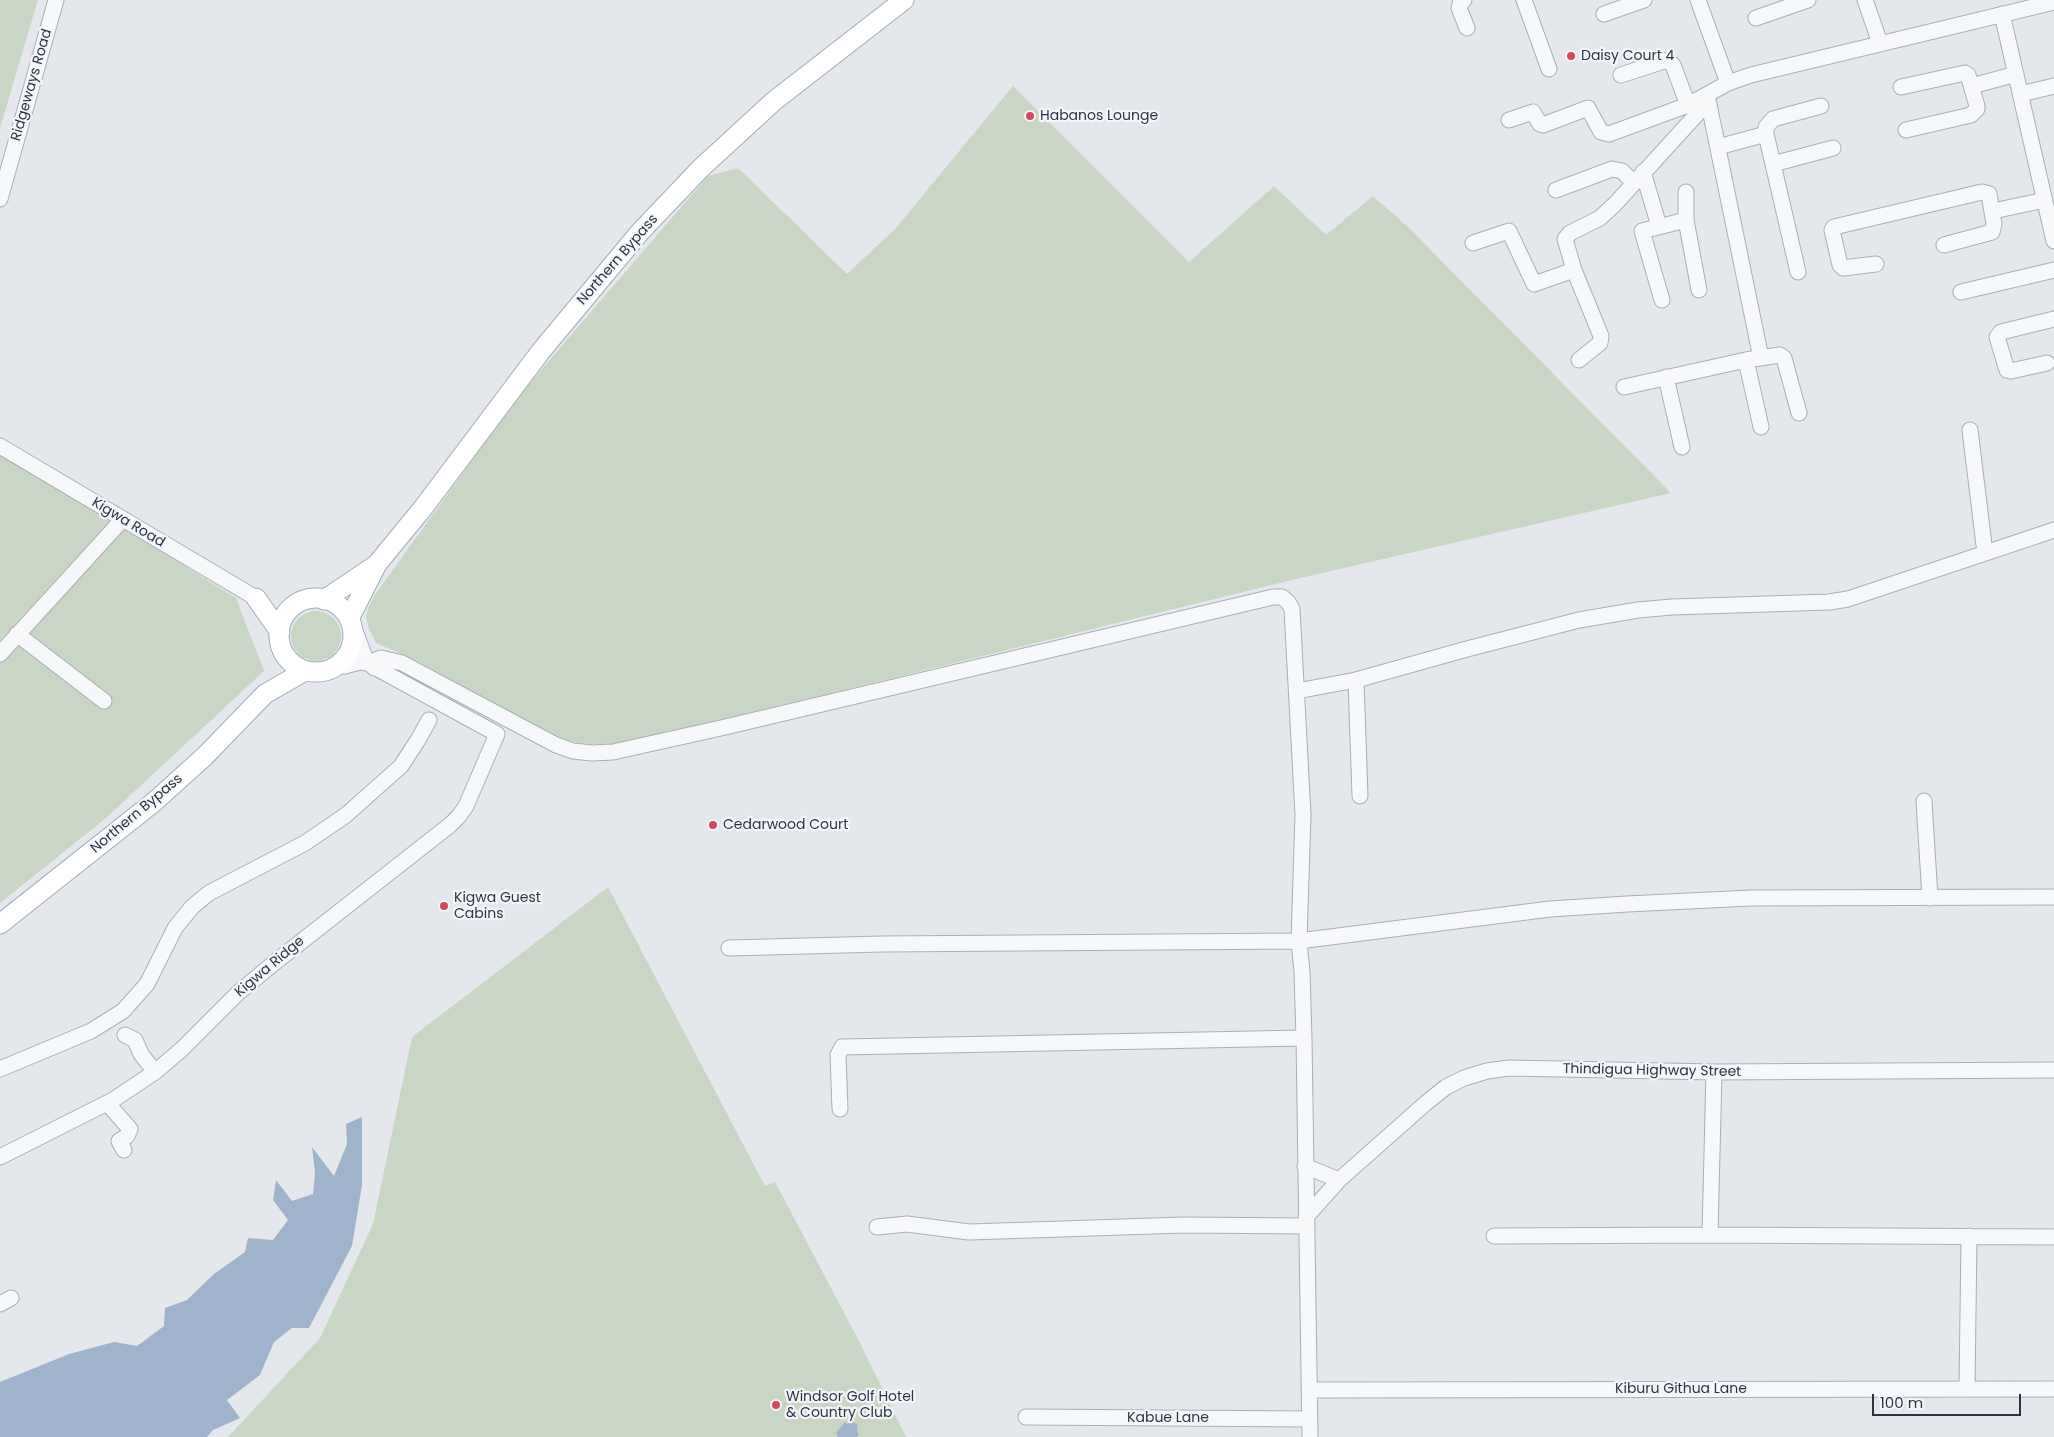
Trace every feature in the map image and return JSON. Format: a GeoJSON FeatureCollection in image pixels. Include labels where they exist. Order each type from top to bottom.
{"type":"FeatureCollection","features":[{"type":"Feature","properties":{"kind":"main road","name":"Northern Bypass"},"geometry":{"type":"LineString","coordinates":[[377,564],[428,501],[541,351],[640,232],[701,168],[774,101],[904,0]]}},
{"type":"Feature","properties":{"kind":"main road"},"geometry":{"type":"LineString","coordinates":[[324,600],[377,564]]}},
{"type":"Feature","properties":{"kind":"main road"},"geometry":{"type":"LineString","coordinates":[[350,621],[377,564]]}},
{"type":"Feature","properties":{"kind":"main road"},"geometry":{"type":"LineString","coordinates":[[256,598],[295,606]]}},
{"type":"Feature","properties":{"kind":"main road"},"geometry":{"type":"LineString","coordinates":[[256,598],[280,632]]}},
{"type":"Feature","properties":{"kind":"main road"},"geometry":{"type":"LineString","coordinates":[[309,599],[324,600],[339,606],[350,621],[354,634],[352,645],[348,654],[337,666],[323,672],[305,671],[297,667],[285,655],[280,641],[280,632],[286,614],[295,606],[309,599]]}},
{"type":"Feature","properties":{"kind":"main road"},"geometry":{"type":"LineString","coordinates":[[265,694],[285,655]]}},
{"type":"Feature","properties":{"kind":"main road"},"geometry":{"type":"LineString","coordinates":[[265,694],[305,671]]}},
{"type":"Feature","properties":{"kind":"main road","name":"Northern Bypass"},"geometry":{"type":"LineString","coordinates":[[0,924],[154,802],[205,756],[265,694]]}},
{"type":"Feature","properties":{"kind":"street","name":"Ridgeways Road"},"geometry":{"type":"LineString","coordinates":[[0,199],[56,0]]}},
{"type":"Feature","properties":{"kind":"street"},"geometry":{"type":"LineString","coordinates":[[1464,0],[1460,4],[1460,8],[1467,28]]}},
{"type":"Feature","properties":{"kind":"street"},"geometry":{"type":"LineString","coordinates":[[1524,0],[1549,68]]}},
{"type":"Feature","properties":{"kind":"street"},"geometry":{"type":"LineString","coordinates":[[1604,14],[1644,0]]}},
{"type":"Feature","properties":{"kind":"street"},"geometry":{"type":"LineString","coordinates":[[1698,0],[1728,83]]}},
{"type":"Feature","properties":{"kind":"street"},"geometry":{"type":"LineString","coordinates":[[1756,18],[1808,0]]}},
{"type":"Feature","properties":{"kind":"street"},"geometry":{"type":"LineString","coordinates":[[1865,0],[1880,43]]}},
{"type":"Feature","properties":{"kind":"street"},"geometry":{"type":"LineString","coordinates":[[1579,360],[1600,343],[1601,336],[1574,270],[1565,243],[1566,236],[1600,218],[1707,98],[1728,83],[1765,72],[2054,2]]}},
{"type":"Feature","properties":{"kind":"street"},"geometry":{"type":"LineString","coordinates":[[2002,14],[2049,207],[2054,241]]}},
{"type":"Feature","properties":{"kind":"street"},"geometry":{"type":"LineString","coordinates":[[1621,75],[1664,61],[1670,62],[1674,65],[1688,105]]}},
{"type":"Feature","properties":{"kind":"street"},"geometry":{"type":"LineString","coordinates":[[1901,87],[1967,73],[1977,106],[1974,113],[1906,130]]}},
{"type":"Feature","properties":{"kind":"street"},"geometry":{"type":"LineString","coordinates":[[1972,86],[2016,74]]}},
{"type":"Feature","properties":{"kind":"street"},"geometry":{"type":"LineString","coordinates":[[2021,94],[2054,86]]}},
{"type":"Feature","properties":{"kind":"street"},"geometry":{"type":"LineString","coordinates":[[1509,120],[1533,112],[1540,124],[1543,125],[1588,108],[1601,132],[1609,134],[1707,98]]}},
{"type":"Feature","properties":{"kind":"street"},"geometry":{"type":"LineString","coordinates":[[1707,98],[1718,147],[1754,359],[1761,427]]}},
{"type":"Feature","properties":{"kind":"street"},"geometry":{"type":"LineString","coordinates":[[1798,272],[1766,134],[1768,123],[1773,119],[1821,106]]}},
{"type":"Feature","properties":{"kind":"street"},"geometry":{"type":"LineString","coordinates":[[1718,147],[1766,134]]}},
{"type":"Feature","properties":{"kind":"street"},"geometry":{"type":"LineString","coordinates":[[1773,164],[1833,148]]}},
{"type":"Feature","properties":{"kind":"street"},"geometry":{"type":"LineString","coordinates":[[1556,190],[1616,169],[1638,177],[1659,226]]}},
{"type":"Feature","properties":{"kind":"street"},"geometry":{"type":"LineString","coordinates":[[1686,192],[1686,220],[1699,290]]}},
{"type":"Feature","properties":{"kind":"street"},"geometry":{"type":"LineString","coordinates":[[1876,264],[1843,268],[1840,265],[1833,235],[1832,230],[1834,227],[1982,192],[1989,194],[1993,211],[1994,224],[1992,232],[1944,245]]}},
{"type":"Feature","properties":{"kind":"street"},"geometry":{"type":"LineString","coordinates":[[1993,211],[2049,207]]}},
{"type":"Feature","properties":{"kind":"street"},"geometry":{"type":"LineString","coordinates":[[1662,300],[1641,233],[1643,230],[1686,220]]}},
{"type":"Feature","properties":{"kind":"street"},"geometry":{"type":"LineString","coordinates":[[1473,243],[1509,231],[1534,284],[1574,270]]}},
{"type":"Feature","properties":{"kind":"street"},"geometry":{"type":"LineString","coordinates":[[1961,292],[2054,270]]}},
{"type":"Feature","properties":{"kind":"street"},"geometry":{"type":"LineString","coordinates":[[2047,363],[2011,371],[2007,370],[1997,337],[2001,332],[2054,319]]}},
{"type":"Feature","properties":{"kind":"street"},"geometry":{"type":"LineString","coordinates":[[1624,387],[1780,355],[1784,358],[1799,413]]}},
{"type":"Feature","properties":{"kind":"street"},"geometry":{"type":"LineString","coordinates":[[1666,377],[1682,447]]}},
{"type":"Feature","properties":{"kind":"street"},"geometry":{"type":"LineString","coordinates":[[1970,430],[1985,553]]}},
{"type":"Feature","properties":{"kind":"street","name":"Kigwa Road"},"geometry":{"type":"LineString","coordinates":[[0,446],[256,598]]}},
{"type":"Feature","properties":{"kind":"street"},"geometry":{"type":"LineString","coordinates":[[0,654],[122,520]]}},
{"type":"Feature","properties":{"kind":"street"},"geometry":{"type":"LineString","coordinates":[[1297,690],[1356,680],[1578,620],[1638,610],[1672,606],[1829,602],[1848,599],[2054,530]]}},
{"type":"Feature","properties":{"kind":"street"},"geometry":{"type":"LineString","coordinates":[[371,665],[381,658],[402,663],[556,745],[573,751],[592,753],[613,752],[908,685],[1273,597],[1282,597],[1292,609],[1303,815],[1299,941],[1304,1038],[1310,1437]]}},
{"type":"Feature","properties":{"kind":"street"},"geometry":{"type":"LineString","coordinates":[[350,621],[371,665]]}},
{"type":"Feature","properties":{"kind":"street"},"geometry":{"type":"LineString","coordinates":[[17,634],[104,701]]}},
{"type":"Feature","properties":{"kind":"street"},"geometry":{"type":"LineString","coordinates":[[337,666],[360,662],[371,665]]}},
{"type":"Feature","properties":{"kind":"street","name":"Kigwa Ridge"},"geometry":{"type":"LineString","coordinates":[[0,1157],[107,1103],[155,1072],[189,1043],[238,993],[450,825],[466,806],[497,734],[371,665]]}},
{"type":"Feature","properties":{"kind":"street"},"geometry":{"type":"LineString","coordinates":[[1356,680],[1360,796]]}},
{"type":"Feature","properties":{"kind":"street"},"geometry":{"type":"LineString","coordinates":[[0,1069],[59,1046],[113,1019],[123,1011],[147,984],[176,928],[192,907],[209,893],[305,843],[346,815],[401,766],[429,720]]}},
{"type":"Feature","properties":{"kind":"street"},"geometry":{"type":"LineString","coordinates":[[1924,801],[1930,898]]}},
{"type":"Feature","properties":{"kind":"street"},"geometry":{"type":"LineString","coordinates":[[729,948],[882,944],[1299,941],[1550,909],[1752,898],[2054,897]]}},
{"type":"Feature","properties":{"kind":"street"},"geometry":{"type":"LineString","coordinates":[[113,1019],[125,1035],[136,1040],[141,1054],[155,1072]]}},
{"type":"Feature","properties":{"kind":"street"},"geometry":{"type":"LineString","coordinates":[[840,1109],[838,1055],[842,1047],[1304,1038]]}},
{"type":"Feature","properties":{"kind":"street","name":"Thindigua Highway Street"},"geometry":{"type":"LineString","coordinates":[[1306,1221],[1339,1180],[1446,1087],[1464,1078],[1487,1071],[1509,1068],[1714,1072],[2054,1070]]}},
{"type":"Feature","properties":{"kind":"street"},"geometry":{"type":"LineString","coordinates":[[1710,1235],[1714,1072]]}},
{"type":"Feature","properties":{"kind":"street"},"geometry":{"type":"LineString","coordinates":[[107,1103],[130,1129],[126,1136],[119,1141],[124,1150]]}},
{"type":"Feature","properties":{"kind":"street"},"geometry":{"type":"LineString","coordinates":[[1305,1166],[1339,1180]]}},
{"type":"Feature","properties":{"kind":"street"},"geometry":{"type":"LineString","coordinates":[[877,1227],[907,1224],[969,1232],[1306,1221]]}},
{"type":"Feature","properties":{"kind":"street"},"geometry":{"type":"LineString","coordinates":[[1494,1236],[2054,1237]]}},
{"type":"Feature","properties":{"kind":"street"},"geometry":{"type":"LineString","coordinates":[[1967,1389],[1969,1236]]}},
{"type":"Feature","properties":{"kind":"street","name":"Kiburu Githua Lane"},"geometry":{"type":"LineString","coordinates":[[1309,1390],[2054,1390]]}},
{"type":"Feature","properties":{"kind":"street","name":"Kabue Lane"},"geometry":{"type":"LineString","coordinates":[[1026,1417],[1309,1419]]}},
{"type":"Feature","properties":{"kind":"green space"},"geometry":{"type":"Polygon","coordinates":[[[0,0],[38,0],[0,128],[0,0]]]}},
{"type":"Feature","properties":{"kind":"green space"},"geometry":{"type":"Polygon","coordinates":[[[1013,86],[1189,262],[1274,186],[1326,235],[1373,196],[1407,226],[1671,493],[1296,579],[848,689],[644,738],[607,745],[578,743],[553,736],[417,661],[376,643],[369,629],[366,617],[374,596],[517,398],[708,176],[738,168],[847,274],[895,229],[1013,86]]]}},
{"type":"Feature","properties":{"kind":"green space"},"geometry":{"type":"Polygon","coordinates":[[[0,451],[236,598],[264,671],[106,818],[0,903],[0,451]]]}},
{"type":"Feature","properties":{"kind":"green space"},"geometry":{"type":"Polygon","coordinates":[[[311,611],[321,611],[334,618],[341,631],[341,641],[334,654],[321,661],[311,661],[302,657],[295,650],[291,641],[291,631],[295,622],[302,615],[311,611]]]}},
{"type":"Feature","properties":{"kind":"green space"},"geometry":{"type":"Polygon","coordinates":[[[608,887],[765,1186],[775,1182],[858,1339],[906,1437],[228,1437],[320,1338],[373,1224],[412,1037],[608,887]]]}},
{"type":"Feature","properties":{"kind":"water"},"geometry":{"type":"Polygon","coordinates":[[[362,1117],[362,1185],[352,1246],[309,1328],[292,1328],[274,1342],[260,1375],[227,1400],[240,1418],[213,1430],[207,1437],[0,1437],[0,1382],[69,1354],[114,1342],[137,1346],[164,1326],[165,1308],[187,1300],[214,1274],[245,1252],[248,1238],[273,1240],[288,1220],[273,1200],[276,1180],[292,1201],[313,1194],[315,1173],[312,1147],[334,1176],[347,1144],[346,1124],[362,1117]]]}},
{"type":"Feature","properties":{"kind":"water"},"geometry":{"type":"Polygon","coordinates":[[[851,1421],[858,1425],[857,1432],[859,1434],[857,1437],[837,1437],[836,1433],[845,1422],[847,1424],[851,1421]]]}},
{"type":"Feature","properties":{"kind":"place","name":"Daisy Court 4"},"geometry":{"type":"Point","coordinates":[1571,56]}},
{"type":"Feature","properties":{"kind":"place","name":"Habanos Lounge"},"geometry":{"type":"Point","coordinates":[1030,116]}},
{"type":"Feature","properties":{"kind":"place","name":"Cedarwood Court"},"geometry":{"type":"Point","coordinates":[713,825]}},
{"type":"Feature","properties":{"kind":"place","name":"Kigwa Guest Cabins"},"geometry":{"type":"Point","coordinates":[444,906]}},
{"type":"Feature","properties":{"kind":"place","name":"Windsor Golf Hotel & Country Club"},"geometry":{"type":"Point","coordinates":[776,1405]}}]}
